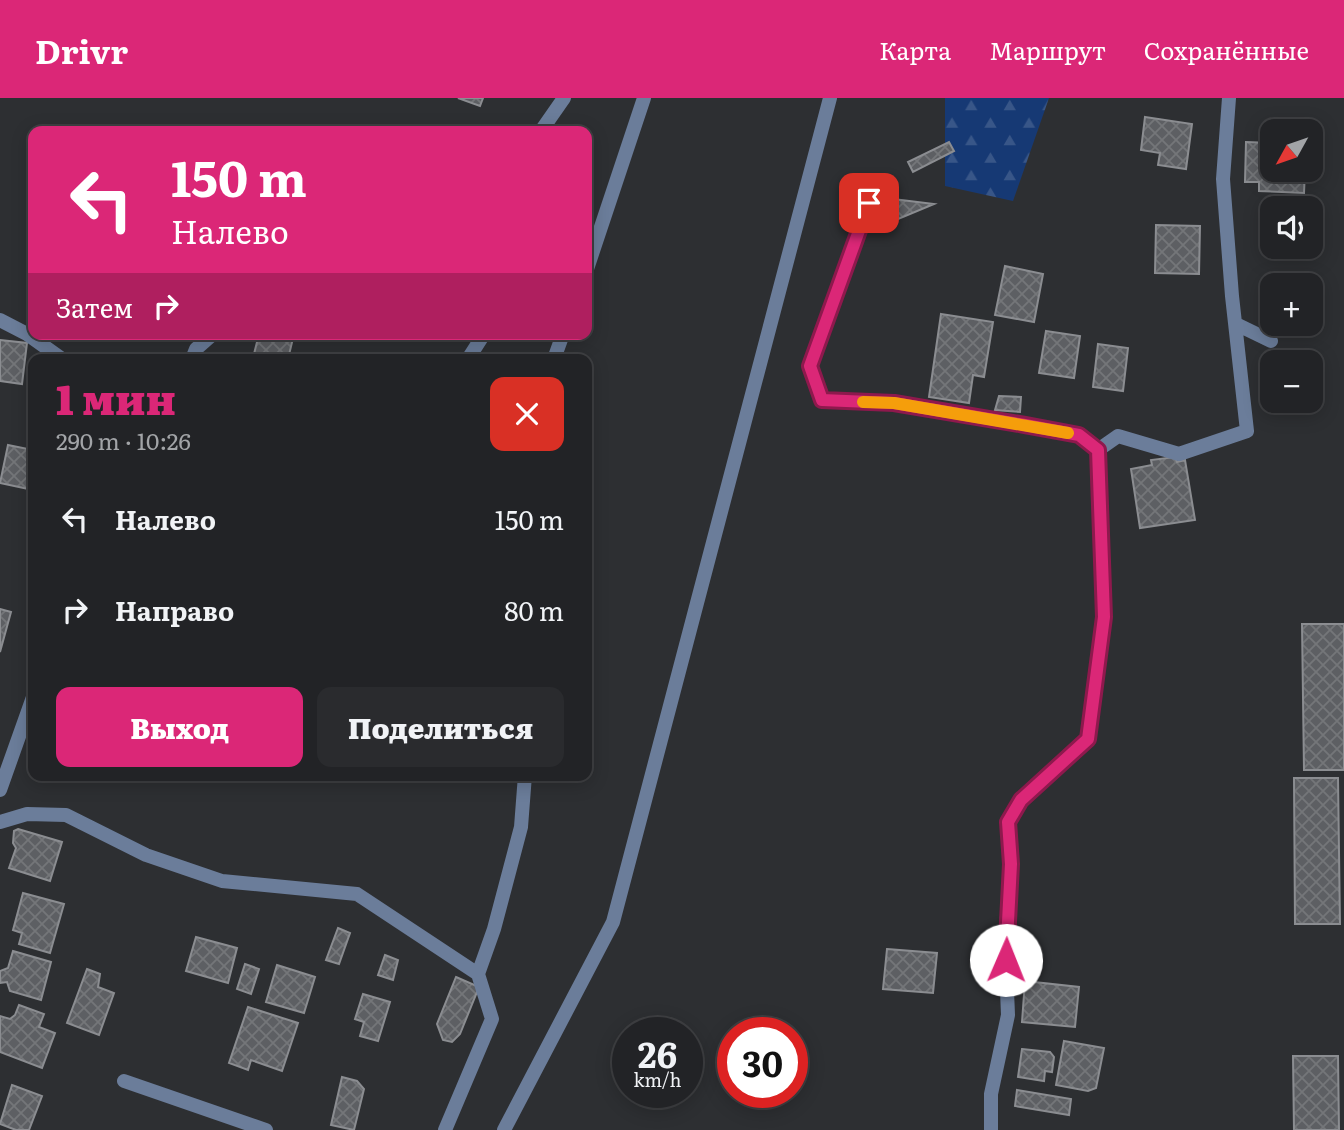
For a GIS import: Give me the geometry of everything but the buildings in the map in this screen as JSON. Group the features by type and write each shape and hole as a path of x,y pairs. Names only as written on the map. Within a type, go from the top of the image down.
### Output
{"street":[{"path":"544,126 564,98"},
{"path":"592,254 644,98"},
{"path":"504,1130 613,922 830,98"},
{"path":"1098,450 1118,436 1179,454 1247,431 1223,179 1229,98"},
{"path":"869,203 810,366 822,400 894,403 1025,425 1079,435 1098,450 1104,617 1088,739 1021,800 1008,822 1011,864 1005,941 1008,1015 991,1094 991,1130"},
{"path":"0,320 28,335"},
{"path":"1236,324 1271,341"},
{"path":"35,340 55,354"},
{"path":"194,354 206,340"},
{"path":"0,790 28,711"},
{"path":"445,1130 492,1019 478,974 494,929 522,827 525,781"},
{"path":"0,822 27,814 66,815 146,855 222,881 357,894 478,974"},
{"path":"124,1081 266,1130"}],"green space":[{"path":"945,98 1049,98 1013,201 945,186"}],"slow traffic":[{"path":"863,402 894,403 1068,433"}],"route":[{"path":"869,203 810,366 822,400 894,403 1025,425 1079,435 1098,450 1104,617 1088,739 1021,800 1008,822 1011,864 1006,960"}]}
